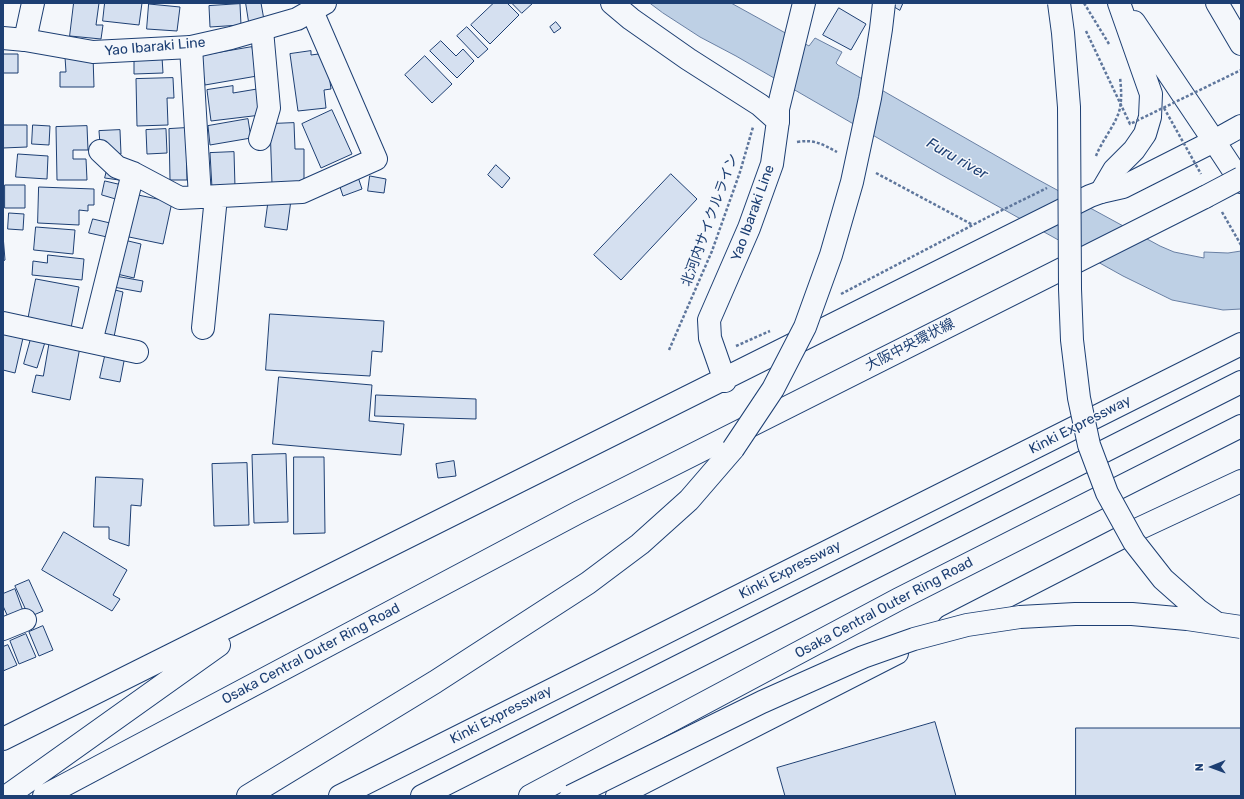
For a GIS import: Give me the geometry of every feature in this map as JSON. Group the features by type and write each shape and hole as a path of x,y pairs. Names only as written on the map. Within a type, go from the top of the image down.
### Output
{"main road":[{"path":"25,40 33,3"},
{"path":"612,3 688,59 772,112"},
{"path":"248,796 436,682 588,583 640,544 689,500 733,449 773,388 805,327 832,255 852,182 870,98 884,3"},
{"path":"1059,3 1069,107 1070,289 1072,340 1078,398 1089,445 1107,493 1134,542 1163,578 1192,605 1241,640"},
{"path":"1120,3 1241,182"},
{"path":"1095,194 1114,170 1138,145 1145,134 1150,117 1151,94 1120,3"},
{"path":"1217,3 1241,44"},
{"path":"100,151 118,167 133,173 180,198 302,192 376,159 319,7"},
{"name":"Yao Ibaraki Line","path":"3,38 25,40 93,52 191,47 262,30 296,19 319,7"},
{"name":"Yao Ibaraki Line","path":"725,381 710,338 709,320 749,228 772,164 772,112 803,7"},
{"path":"260,139 269,108 262,30"},
{"path":"191,47 208,197 203,328"},
{"path":"3,739 725,381 1095,194 1123,187 1241,126"},
{"path":"91,342 133,173"},
{"name":"大阪中央環状線","path":"579,512 1241,178"},
{"path":"3,323 137,352"},
{"name":"Kinki Expressway","path":"340,796 1241,344"},
{"path":"422,796 1241,382"},
{"name":"Osaka Central Outer Ring Road","path":"530,796 899,598 1241,426"},
{"path":"617,796 1136,530 1241,481"},
{"path":"1210,496 1241,492"},
{"name":"Osaka Central Outer Ring Road","path":"44,796 579,512"},
{"path":"6,796 272,606"},
{"path":"571,796 762,702 863,657 914,639 960,627 1020,617 1075,614 1132,614 1187,619 1241,627"},
{"path":"3,629 25,620"}],"path":[{"path":"1084,3 1111,48"},
{"path":"1084,27 1130,124 1241,70"},
{"path":"1095,158 1099,147 1120,110 1122,98 1120,76"},
{"name":"北河内サイクルライン","path":"670,350 712,251 740,172 772,112"},
{"path":"988,217 1051,186"}],"water":[{"name":"Furu river","path":"650,3 731,3 809,46 815,38 842,52 836,63 838,65 1035,178 1160,246 1174,252 1204,258 1204,252 1228,253 1241,251 1241,309 1223,310 1172,300 1123,276 940,174 736,56 700,37"}],"building":[{"path":"74,3 99,3 96,25 103,25 101,39 70,36"},
{"path":"105,3 142,3 139,25 103,21"},
{"path":"246,3 261,3 264,20 249,22"},
{"path":"494,3 507,3 519,15 490,44 471,25"},
{"path":"512,3 533,3 522,13"},
{"path":"888,3 903,3 900,10"},
{"path":"149,4 180,7 177,31 147,29"},
{"path":"240,4 241,25 210,27 209,6"},
{"path":"839,8 866,24 851,50 823,35"},
{"path":"556,22 561,28 554,33 550,27"},
{"path":"467,27 488,49 478,58 457,36"},
{"path":"441,41 456,56 463,49 474,61 457,78 430,51"},
{"path":"252,47 257,76 205,85 200,56"},
{"path":"311,51 311,55 326,53 331,89 324,90 326,108 298,111 290,54"},
{"path":"3,54 18,54 18,73 3,73"},
{"path":"93,56 94,87 60,87 60,72 66,72 65,57"},
{"path":"425,56 452,84 432,103 405,75"},
{"path":"162,57 163,73 134,74 134,58"},
{"path":"173,78 174,98 167,98 168,125 137,126 136,79"},
{"path":"233,86 233,93 257,89 261,115 211,121 207,90"},
{"path":"332,110 352,154 321,168 302,124"},
{"path":"248,119 251,138 210,145 208,126"},
{"path":"294,123 295,149 304,149 304,183 272,184 270,124"},
{"path":"3,125 27,125 27,147 3,148"},
{"path":"33,125 50,126 49,145 32,144"},
{"path":"87,126 88,150 73,150 73,159 86,159 87,180 57,180 56,127"},
{"path":"186,128 187,180 170,180 169,129"},
{"path":"166,129 167,153 147,154 146,130"},
{"path":"120,130 121,154 110,155 100,144 99,131"},
{"path":"234,152 235,187 212,188 210,153"},
{"path":"18,154 48,156 47,179 16,177"},
{"path":"496,165 510,178 502,188 488,175"},
{"path":"107,170 126,181 105,178"},
{"path":"671,174 697,199 621,280 594,255"},
{"path":"370,176 386,179 384,193 368,191"},
{"path":"358,177 362,189 343,196 339,184"},
{"path":"105,181 122,185 119,200 102,195"},
{"path":"5,185 25,185 25,208 5,208"},
{"path":"39,187 94,189 94,205 88,205 88,211 79,210 79,225 38,223"},
{"path":"138,195 172,202 163,244 129,237"},
{"path":"269,197 291,200 287,230 265,227"},
{"path":"9,213 24,214 23,230 8,229"},
{"path":"93,219 110,223 107,237 89,233"},
{"path":"36,227 75,230 73,254 34,250"},
{"path":"3,235 5,260 3,261"},
{"path":"124,240 141,244 134,278 117,274"},
{"path":"48,255 84,259 82,280 32,275 33,261 47,263"},
{"path":"110,275 143,281 141,292 108,286"},
{"path":"36,279 79,287 71,328 28,320"},
{"path":"107,288 123,292 114,337 97,334"},
{"path":"270,314 384,321 382,352 372,351 370,376 266,370"},
{"path":"3,333 23,338 15,373 3,370"},
{"path":"32,335 46,339 37,368 24,364"},
{"path":"50,340 80,347 70,400 32,392 36,375 43,376"},
{"path":"106,352 125,356 120,382 100,378"},
{"path":"279,377 372,385 369,421 404,424 401,455 273,444"},
{"path":"376,395 476,399 476,419 375,416"},
{"path":"286,454 288,522 254,523 252,455"},
{"path":"294,457 324,457 325,533 294,534"},
{"path":"454,461 456,476 438,478 436,464"},
{"path":"247,463 249,525 214,526 212,464"},
{"path":"96,477 143,479 141,506 131,505 129,546 109,539 109,527 94,527"},
{"path":"64,532 127,570 113,595 120,599 112,611 42,570"},
{"path":"29,580 43,611 29,617 15,586"},
{"path":"15,589 23,611 8,617 3,606 3,594"},
{"path":"43,626 53,650 39,656 29,632"},
{"path":"26,634 36,657 19,664 10,641"},
{"path":"8,645 17,665 3,671 3,647"},
{"path":"935,722 956,796 785,796 777,768"},
{"path":"1076,728 1241,728 1241,796 1076,796"}]}
